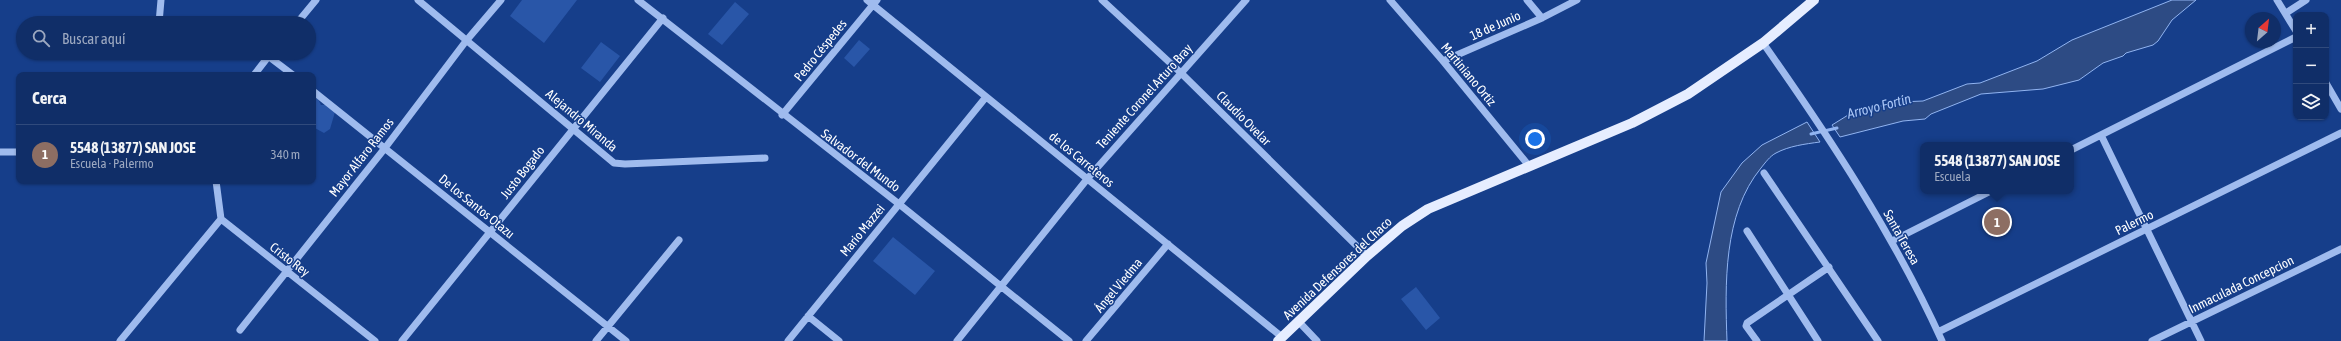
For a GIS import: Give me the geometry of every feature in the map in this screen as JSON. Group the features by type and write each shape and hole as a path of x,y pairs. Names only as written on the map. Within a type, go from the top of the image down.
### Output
{"main road":[{"name":"Avenida Defensores del Chaco","path":"1280,339 1367,256 1402,226 1428,210 1632,123 1688,94 1763,43 1809,1"}],"street":[{"path":"160,16 161,0"},
{"path":"303,16 316,0"},
{"name":"Alejandro Miranda","path":"418,0 573,127 614,163 625,164 765,158"},
{"name":"Mayor Alfaro Ramos","path":"240,330 385,148 466,40 501,0"},
{"name":"Salvador del Mundo","path":"638,0 663,18 782,115 899,204 1069,341"},
{"name":"Claudio Ovelar","path":"1102,0 1181,73 1367,256"},
{"name":"Teniente Coronel Arturo Bray","path":"957,341 1088,178 1246,0"},
{"name":"Martiniano Ortiz","path":"1390,0 1444,61 1529,166"},
{"path":"1527,0 1542,18"},
{"name":"18 de Junio","path":"1444,61 1542,18 1577,0"},
{"path":"2277,0 2293,26"},
{"path":"2286,13 2306,0"},
{"name":"de los Carreteros","path":"872,2 986,97 1168,244 1280,339"},
{"name":"Pedro Céspedes","path":"782,115 872,2"},
{"name":"Justo Bogado","path":"402,341 573,127 663,18"},
{"path":"2074,148 2293,38"},
{"name":"Santa Teresa","path":"1763,43 1835,147 1892,241 1942,341"},
{"path":"256,72 264,60"},
{"path":"275,60 289,72"},
{"path":"2327,84 2341,109"},
{"name":"De los Santos Otazu","path":"316,93 626,341"},
{"name":"Mario Mazzei","path":"788,341 986,97"},
{"name":"Palermo","path":"1938,332 2341,133"},
{"path":"2100,135 2148,229 2201,341"},
{"path":"0,152 16,152"},
{"path":"1764,172 1878,341"},
{"path":"120,341 221,219 216,184"},
{"path":"1892,241 1985,194"},
{"name":"Cristo Rey","path":"221,219 375,341"},
{"path":"1747,231 1818,341"},
{"path":"596,341 680,240"},
{"name":"Ángel Viedma","path":"1086,341 1168,244"},
{"name":"Inmaculada Concepcion","path":"2152,341 2341,249"},
{"path":"1757,341 1746,326 1747,323 1829,267"},
{"path":"808,316 839,341"},
{"path":"1299,322 1317,341"}],"shaded area":[{"path":"522,0 577,0 544,43 510,16"},
{"path":"2172,0 2196,0 2172,20 2158,41 2153,45 2126,53 2123,56 2103,63 2079,80 2043,89 1981,94 1931,114 1925,119 1903,121 1840,137 1832,125 1853,112 1900,102 1923,101 1967,84 1980,83 2037,61 2072,40"},
{"path":"735,2 749,14 722,45 708,34"},
{"path":"859,40 870,49 854,67 844,58"},
{"path":"601,42 620,56 600,82 581,68"},
{"path":"316,97 321,105 331,105 335,112 330,129 324,133 316,129"},
{"path":"1807,122 1820,142 1792,147 1774,154 1761,168 1749,186 1739,207 1729,251 1726,297 1727,341 1704,341 1707,283 1706,263 1721,192 1742,163 1762,145"},
{"path":"893,237 935,271 915,295 873,261"},
{"path":"1416,287 1440,318 1426,330 1401,299"}],"waterway":[{"name":"Arroyo Fortín","path":"1811,134 1837,128"}],"place":[{"name":"5548 (13877) SAN JOSE","path":"1997,222"}]}
